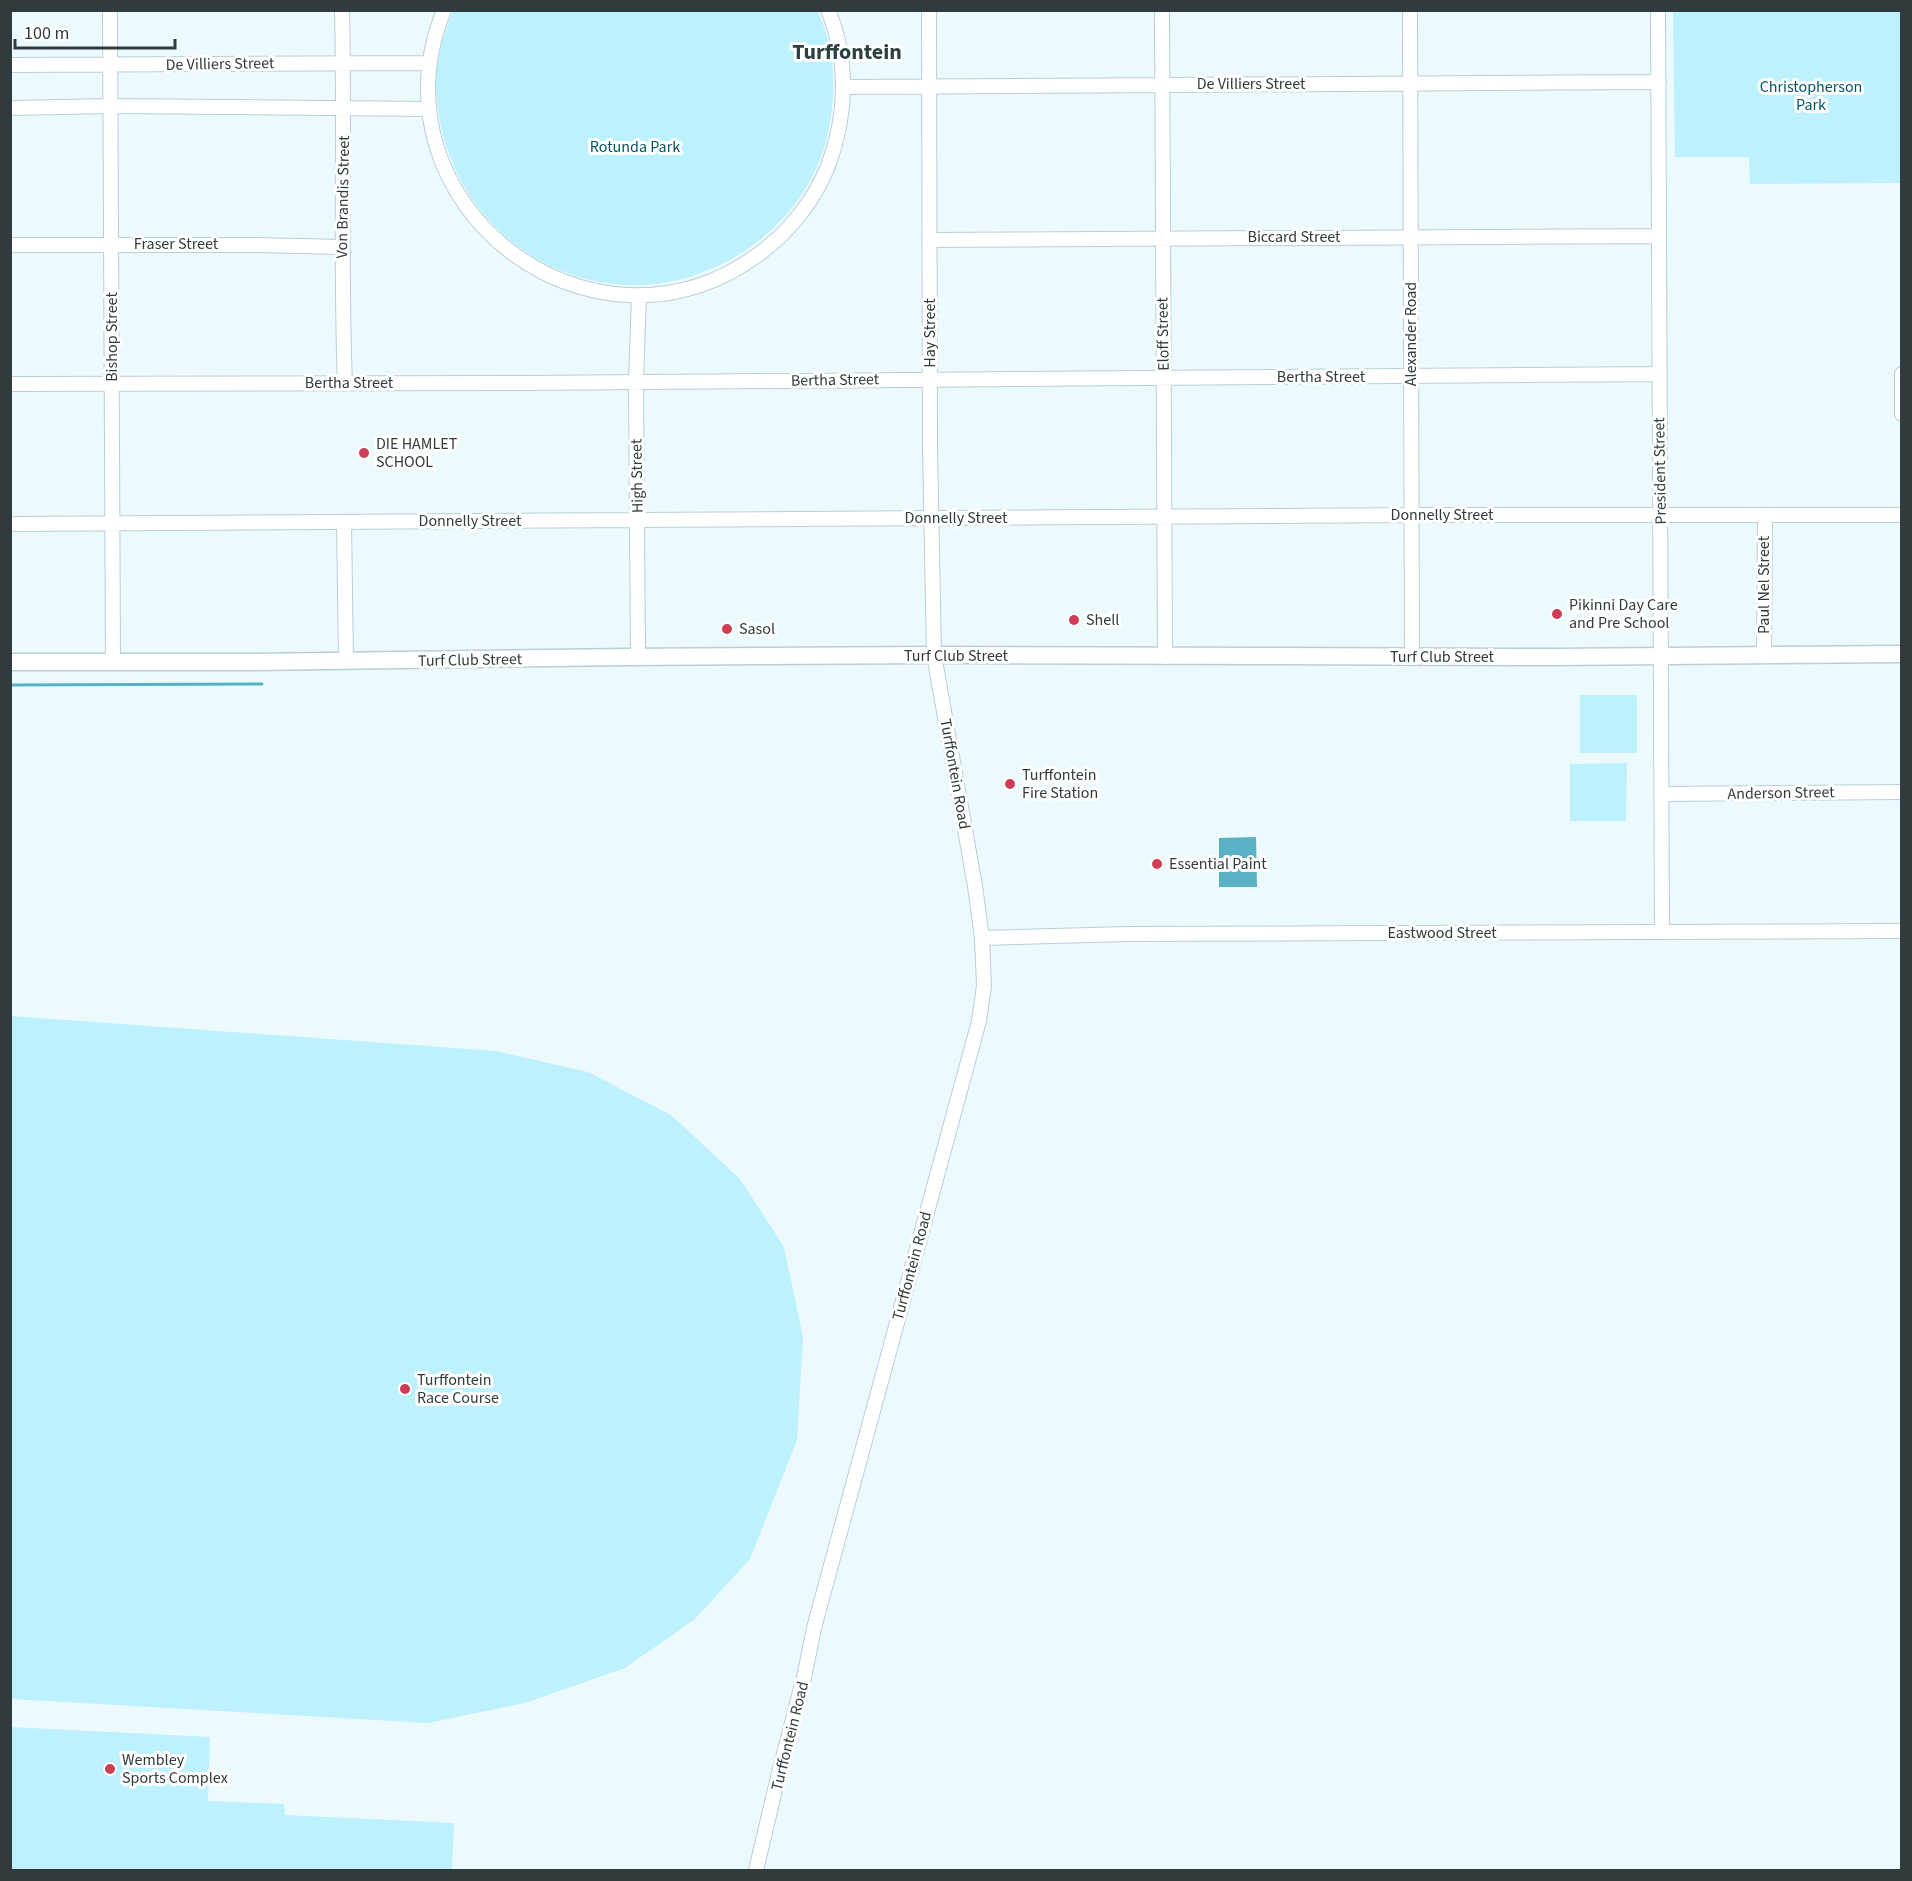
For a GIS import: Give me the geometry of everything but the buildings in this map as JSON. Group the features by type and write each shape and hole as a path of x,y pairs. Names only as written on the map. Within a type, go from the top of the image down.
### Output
{"main road":[{"name":"Turf Club Street","path":"10,662 777,658 934,655 1662,657 1902,654"}],"street":[{"name":"Bishop Street","path":"110,10 113,663"},
{"name":"Von Brandis Street","path":"342,10 344,107 342,313 345,384"},
{"path":"444,10 430,63 429,109 436,142 451,182 464,204 498,243 525,263 564,282 605,292 639,295 673,291 722,276 752,259 784,232 811,199 826,169 837,137 843,87 838,40 828,10"},
{"name":"Hay Street","path":"929,10 931,518 934,655"},
{"name":"Eloff Street","path":"1162,10 1165,657"},
{"name":"Alexander Road","path":"1410,10 1412,657"},
{"name":"President Street","path":"1658,10 1662,932"},
{"name":"De Villiers Street","path":"10,64 430,63"},
{"name":"De Villiers Street","path":"843,87 1659,81"},
{"path":"10,108 111,106 429,109"},
{"name":"Biccard Street","path":"929,240 1659,236"},
{"name":"Fraser Street","path":"10,245 342,247"},
{"name":"High Street","path":"638,657 636,382 639,295"},
{"name":"Bertha Street","path":"10,384 345,384 1660,374"},
{"path":"1901,374 1902,414"},
{"name":"Paul Nel Street","path":"1764,655 1765,514"},
{"name":"Donnelly Street","path":"10,524 1412,515 1902,515"},
{"path":"344,522 346,661"},
{"name":"Turffontein Road","path":"756,1870 814,1628 979,1021 984,986 982,938 934,655"},
{"name":"Anderson Street","path":"1661,794 1902,792"},
{"name":"Eastwood Street","path":"982,938 1127,934 1902,931"}],"green space":[{"name":"Rotunda Park","path":"817,10 829,44 833,79 831,114 819,162 805,190 787,214 765,236 701,273 647,285 595,281 546,264 503,234 469,193 446,143 436,76 441,47 453,11"},
{"name":"Christopherson Park","path":"1673,11 1901,11 1901,183 1750,184 1749,157 1675,157"},
{"path":"1580,695 1637,695 1637,753 1580,753"},
{"path":"1627,763 1626,821 1570,821 1570,764"},
{"name":"Turffontein Race Course","path":"11,1016 496,1051 588,1072 671,1115 740,1179 784,1247 803,1337 797,1440 750,1559 695,1619 625,1668 525,1703 428,1723 11,1699"},
{"name":"Wembley Sports Complex","path":"10,1727 210,1737 208,1801 284,1804 285,1815 454,1823 452,1870 11,1870"}],"shaded area":[{"path":"1256,837 1257,887 1219,887 1219,838"}],"waterway":[{"path":"10,685 262,684"}],"place":[{"name":"DIE HAMLET SCHOOL","path":"364,453"},
{"name":"Pikinni Day Care and Pre School","path":"1557,614"},
{"name":"Shell","path":"1074,620"},
{"name":"Sasol","path":"727,629"},
{"name":"Turffontein Fire Station","path":"1010,784"},
{"name":"Essential Paint","path":"1157,864"},
{"name":"Turffontein Race Course","path":"405,1389"},
{"name":"Wembley Sports Complex","path":"110,1769"}],"district":[{"name":"Turffontein","path":"847,52"}]}
